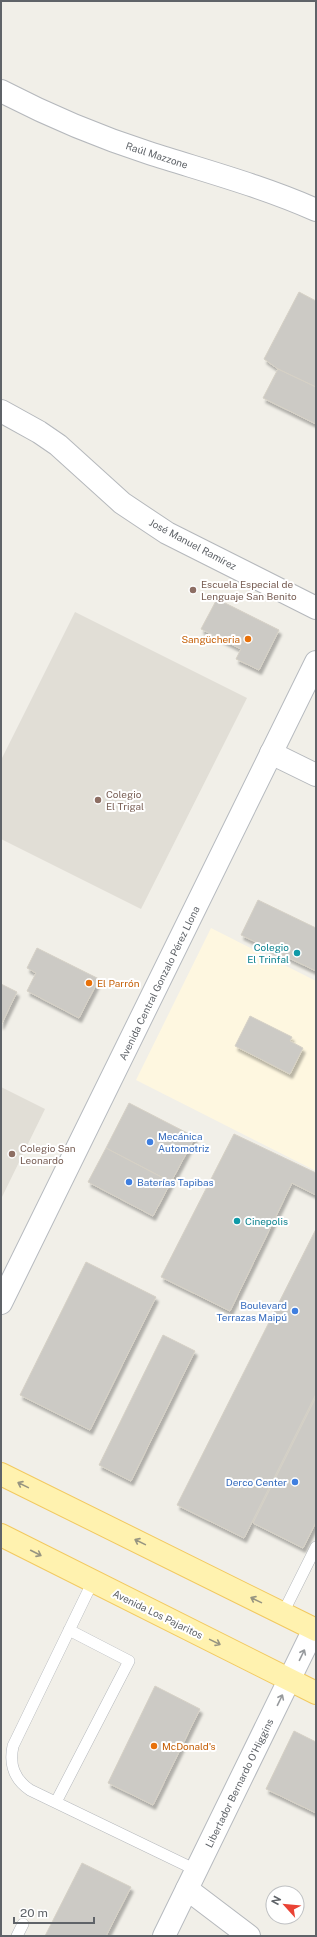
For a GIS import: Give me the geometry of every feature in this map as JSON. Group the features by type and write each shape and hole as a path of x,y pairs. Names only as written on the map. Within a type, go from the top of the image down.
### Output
{"main road":[{"path":"1,1474 315,1630"},
{"name":"Avenida Los Pajaritos","path":"1,1535 316,1692"}],"street":[{"name":"Raúl Mazzone","path":"1,91 50,115 114,140 247,183 316,210"},
{"name":"José Manuel Ramírez","path":"1,411 33,428 58,445 106,489 145,519 168,533 316,608"},
{"name":"Avenida Central Gonzalo Pérez Llona","path":"1,1303 316,662"},
{"path":"271,753 316,775"},
{"name":"Libertador Bernardo O'Higgins","path":"164,1936 315,1630"},
{"path":"192,1880 249,1936"}],"lane":[{"path":"283,1613 316,1548"},
{"path":"93,1582 17,1737 11,1756 15,1776 22,1784 192,1880"},
{"path":"56,1802 129,1661 69,1630"},
{"path":"17,1936 23,1924"}],"shaded area":[{"name":"Colegio El Trigal","path":"75,612 247,698 141,909 1,839 1,760"},
{"path":"211,928 316,981 316,1171 136,1080"},
{"name":"Colegio San Leonardo","path":"1,1087 45,1109 1,1199"}],"building":[{"path":"299,292 316,301 316,387 278,369 264,359"},
{"path":"278,369 316,387 316,424 263,398"},
{"name":"Sangücheria","path":"217,599 279,630 259,670 236,659 241,649 201,629"},
{"name":"Colegio El Trinfal","path":"258,900 316,928 316,971 241,935"},
{"path":"37,948 99,979 79,1018 27,991 36,973 27,968"},
{"path":"1,984 17,992 1,1025"},
{"path":"250,1016 292,1037 290,1041 303,1048 290,1074 235,1046"},
{"name":"Mecánica Automotriz","path":"129,1103 195,1137 171,1182 106,1148"},
{"name":"Boulevard Terrazas Maipú","path":"234,1134 316,1173 316,1195 292,1183 230,1311 161,1277"},
{"name":"Baterías Tapibas","path":"106,1148 171,1182 153,1216 88,1182"},
{"name":"Boulevard Terrazas Maipú","path":"316,1229 316,1394 244,1538 177,1505"},
{"path":"86,1262 156,1297 90,1430 20,1395"},
{"path":"163,1335 195,1351 131,1481 99,1465"},
{"name":"Derco Center","path":"316,1397 316,1522 303,1548 253,1523"},
{"name":"McDonald's","path":"155,1686 200,1709 153,1805 108,1783"},
{"path":"294,1731 316,1742 316,1813 266,1789"},
{"path":"82,1863 131,1887 106,1936 45,1936"}],"place":[{"name":"Escuela Especial de Lenguaje San Benito","path":"193,590"},
{"name":"Sangücheria","path":"248,639"},
{"name":"Colegio El Trigal","path":"98,800"},
{"name":"Colegio El Trinfal","path":"297,953"},
{"name":"El Parrón","path":"89,983"},
{"name":"Mecánica Automotriz","path":"150,1142"},
{"name":"Colegio San Leonardo","path":"12,1154"},
{"name":"Baterías Tapibas","path":"129,1182"},
{"name":"Cinepolis","path":"237,1221"},
{"name":"Boulevard Terrazas Maipú","path":"295,1311"},
{"name":"Derco Center","path":"295,1482"},
{"name":"McDonald's","path":"154,1746"}]}
